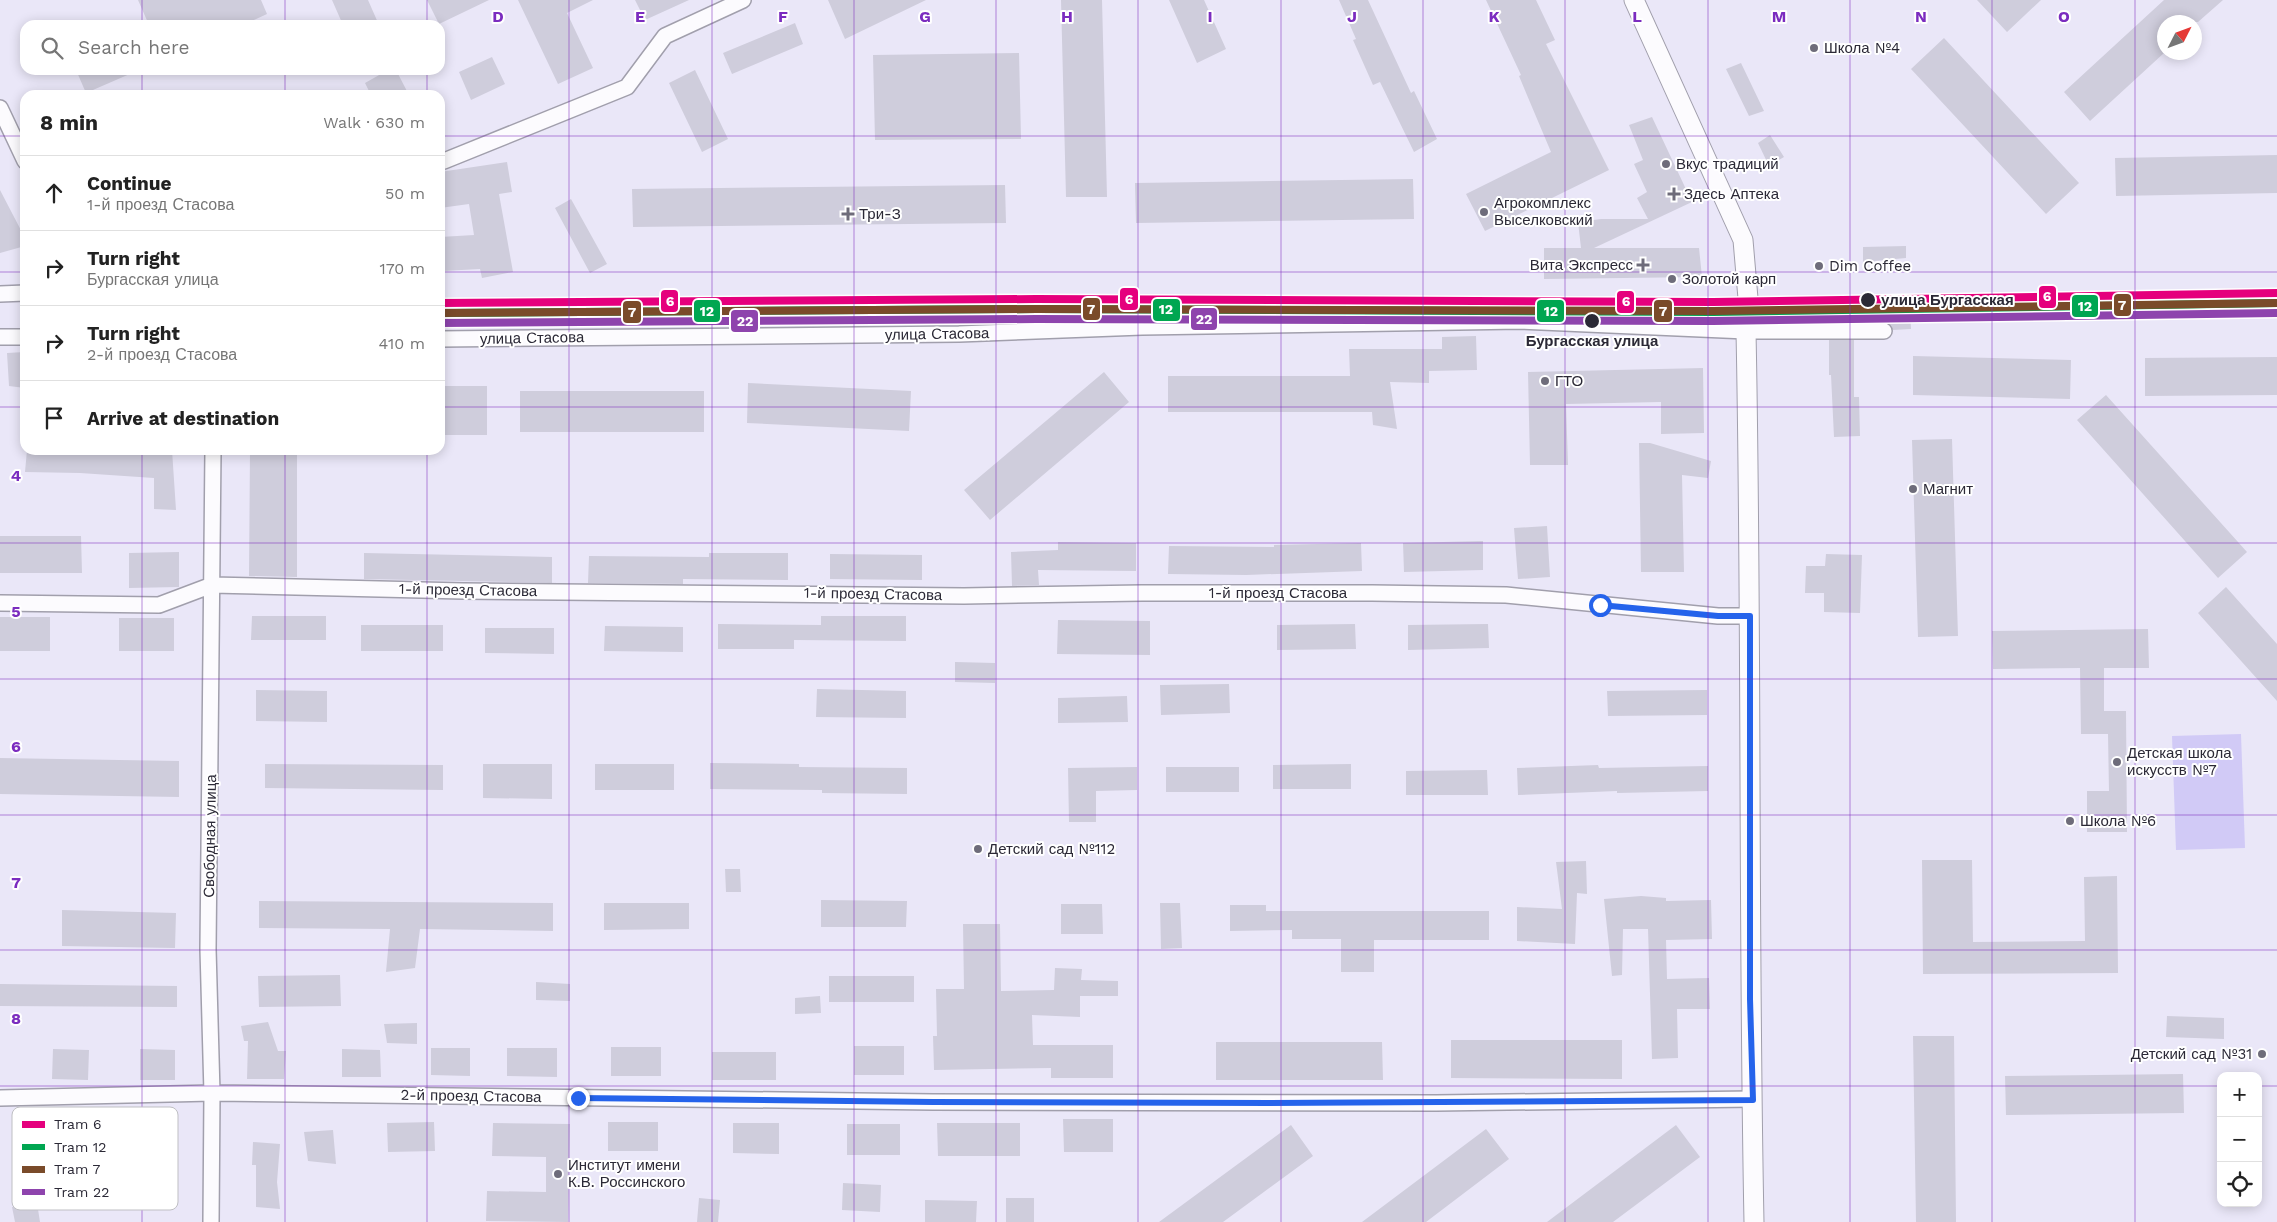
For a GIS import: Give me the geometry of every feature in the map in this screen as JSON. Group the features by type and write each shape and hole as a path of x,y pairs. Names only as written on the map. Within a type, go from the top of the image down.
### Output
{"street":[{"path":"445,161 627,87 665,36 743,0"},
{"path":"1634,0 1743,240 1748,310 1746,331 1750,535 1750,999 1754,1222"},
{"path":"0,108 20,150"},
{"path":"0,294 20,293"},
{"name":"улица Стасова","path":"445,339 959,334 1152,327 1521,321 1746,331 1884,331"},
{"path":"0,337 20,337"},
{"name":"Свободная улица","path":"211,1222 212,1092 208,939 213,455"},
{"name":"1-й проезд Стасова","path":"0,603 159,605 212,585 463,591 964,596 1142,593 1506,595 1718,616 1750,616"},
{"name":"2-й проезд Стасова","path":"0,1098 212,1092 943,1102 1436,1103 1753,1100"}],"shaded area":[{"path":"2241,734 2245,848 2176,850 2172,736"}],"building":[{"path":"138,0 261,0 267,14 254,20 147,20"},
{"path":"332,0 368,0 377,20 341,20"},
{"path":"427,0 489,0 445,21 437,20"},
{"path":"518,0 593,0 567,13 593,68 558,84"},
{"path":"635,0 689,0 645,20"},
{"path":"828,0 926,0 845,39"},
{"path":"1061,0 1102,0 1107,197 1066,197"},
{"path":"1169,0 1204,0 1226,49 1197,63"},
{"path":"1339,0 1368,0 1411,93 1414,91 1437,139 1414,152 1380,82 1373,85 1353,40 1356,39"},
{"path":"1486,0 1536,0 1555,40 1546,44 1609,170 1485,231 1466,194 1551,152 1519,76 1521,75"},
{"path":"1977,0 2041,0 2007,32"},
{"path":"2164,0 2223,0 2202,18 2202,15 2157,15 2157,59 2090,121 2064,92"},
{"path":"795,23 803,44 732,74 723,53"},
{"path":"1944,38 2079,183 2046,214 1911,69"},
{"path":"1019,53 1021,139 875,140 873,55"},
{"path":"492,57 505,84 471,100 459,72"},
{"path":"1741,63 1764,111 1749,116 1726,69"},
{"path":"695,70 728,139 702,152 669,83"},
{"path":"78,75 127,75 93,90 85,90"},
{"path":"379,75 399,75 406,90 368,90 365,83"},
{"path":"1652,117 1692,202 1594,248 1699,248 1702,277 1544,279 1544,248 1581,248 1578,222 1601,219 1648,219 1637,198 1647,192 1634,164 1643,160 1629,125"},
{"path":"1770,135 1784,157 1769,166 1758,143"},
{"path":"2277,155 2277,193 2116,196 2115,158"},
{"path":"507,162 512,192 499,194 513,272 482,278 480,269 445,271 445,237 474,235 469,204 445,207 445,171"},
{"path":"1413,179 1414,219 1136,223 1135,183"},
{"path":"1005,185 1006,223 633,227 632,189"},
{"path":"0,190 20,228 20,247 0,253"},
{"path":"571,199 607,264 590,273 555,208"},
{"path":"1906,246 1906,258 1863,262 1863,247"},
{"path":"1887,313 1910,313 1911,329 1893,330 1887,322"},
{"path":"1476,336 1477,370 1429,371 1429,383 1390,382 1397,429 1373,425 1372,412 1168,412 1168,376 1350,376 1349,349 1442,349 1442,337"},
{"path":"1829,340 1854,340 1854,397 1859,397 1860,436 1834,437 1831,375 1829,375"},
{"path":"20,352 20,387 9,386 7,353"},
{"path":"1913,356 2071,360 2070,399 1913,395"},
{"path":"2277,357 2277,395 2145,396 2145,358"},
{"path":"1703,368 1704,433 1661,434 1661,402 1566,404 1568,465 1530,465 1528,372"},
{"path":"1104,372 1129,402 990,520 964,490"},
{"path":"748,383 911,391 909,431 747,423"},
{"path":"445,386 487,386 487,435 445,435"},
{"path":"520,391 704,391 704,432 520,432"},
{"path":"2106,395 2247,552 2218,578 2077,420"},
{"path":"1952,439 1958,636 1918,637 1912,440"},
{"path":"1639,443 1650,443 1711,461 1708,478 1682,475 1684,572 1641,572"},
{"path":"27,455 172,455 176,510 154,509 154,478 80,473 25,472"},
{"path":"250,455 297,455 297,577 249,576"},
{"path":"1547,526 1550,577 1518,579 1514,528"},
{"path":"0,536 81,536 82,573 0,573"},
{"path":"1483,541 1483,570 1404,572 1403,543"},
{"path":"1058,542 1136,543 1136,571 1038,570 1039,585 1012,586 1011,552 1058,550"},
{"path":"1361,543 1362,571 1246,575 1168,574 1169,546 1274,547 1274,545"},
{"path":"179,552 179,587 129,588 129,553"},
{"path":"364,553 552,557 552,583 364,579"},
{"path":"709,553 788,553 788,580 683,579 683,584 588,583 589,556 709,557"},
{"path":"830,554 922,555 922,580 830,579"},
{"path":"1826,554 1862,555 1860,613 1824,612 1824,593 1805,593 1806,566 1825,566"},
{"path":"2226,587 2277,644 2277,701 2198,613"},
{"path":"252,616 326,616 326,640 251,640"},
{"path":"821,616 906,616 906,641 794,640 794,649 718,649 718,624 821,625"},
{"path":"0,617 50,617 50,651 0,651"},
{"path":"119,618 174,618 174,651 119,651"},
{"path":"1058,620 1150,621 1150,655 1057,654"},
{"path":"1355,624 1356,649 1277,650 1277,625"},
{"path":"1488,624 1489,648 1408,650 1408,625"},
{"path":"361,625 443,625 443,651 361,651"},
{"path":"605,626 683,627 683,652 604,651"},
{"path":"485,628 554,628 554,654 485,653"},
{"path":"2148,629 2149,668 2104,668 2104,711 2126,711 2127,832 2087,832 2087,791 2109,791 2108,734 2081,734 2080,668 1993,669 1992,631"},
{"path":"955,662 995,663 995,683 955,682"},
{"path":"1229,684 1230,713 1161,715 1160,685"},
{"path":"817,689 906,691 906,718 816,717"},
{"path":"256,690 327,691 327,722 256,721"},
{"path":"1707,690 1707,715 1608,716 1607,691"},
{"path":"1127,696 1128,722 1058,723 1058,698"},
{"path":"0,758 179,761 179,797 0,794"},
{"path":"710,763 799,764 799,767 907,768 907,794 822,793 822,790 710,789"},
{"path":"265,764 443,765 443,790 265,788"},
{"path":"483,764 552,764 552,799 483,798"},
{"path":"595,764 674,764 674,790 595,790"},
{"path":"1351,764 1351,789 1273,789 1273,765"},
{"path":"1598,765 1599,768 1708,766 1708,791 1617,793 1617,791 1518,795 1517,768"},
{"path":"1137,767 1137,790 1096,791 1096,822 1069,822 1068,768"},
{"path":"1166,767 1239,767 1239,792 1166,792"},
{"path":"1487,770 1488,795 1406,795 1406,771"},
{"path":"1922,860 1972,860 1973,942 2085,941 2084,877 2117,876 2118,973 1923,974"},
{"path":"1586,861 1587,894 1577,893 1575,944 1517,941 1517,907 1562,909 1556,862"},
{"path":"725,869 740,869 741,892 726,892"},
{"path":"1641,896 1666,898 1666,901 1711,900 1712,939 1666,940 1667,979 1709,978 1710,1009 1677,1009 1678,1058 1652,1059 1648,929 1623,929 1622,975 1612,976 1604,899"},
{"path":"821,900 907,901 906,927 821,927"},
{"path":"259,901 553,903 553,931 420,929 415,968 386,972 390,929 259,928"},
{"path":"604,903 689,903 689,929 604,930"},
{"path":"1160,903 1180,903 1182,948 1161,949"},
{"path":"1061,904 1102,904 1103,934 1061,934"},
{"path":"1230,905 1266,905 1266,911 1489,911 1489,940 1374,940 1374,972 1341,972 1341,939 1292,939 1292,930 1230,931"},
{"path":"62,910 176,913 175,948 62,946"},
{"path":"963,924 1000,924 1001,991 1054,990 1055,968 1082,969 1081,980 1118,981 1118,996 1080,996 1080,1017 1032,1015 1033,1045 1113,1045 1113,1078 1051,1078 1051,1068 934,1070 933,1036 937,1036 936,989 964,989"},
{"path":"340,975 341,1006 259,1007 258,976"},
{"path":"829,976 914,976 914,1002 829,1002"},
{"path":"536,982 570,984 570,1001 536,1000"},
{"path":"0,984 177,986 177,1007 0,1006"},
{"path":"820,996 821,1013 795,1014 795,998"},
{"path":"2167,1016 2224,1018 2224,1039 2166,1037"},
{"path":"268,1022 278,1051 286,1051 284,1079 247,1079 248,1041 244,1041 241,1026"},
{"path":"417,1023 417,1044 387,1043 384,1024"},
{"path":"1913,1036 1954,1036 1956,1222 1916,1222"},
{"path":"1451,1040 1622,1040 1622,1079 1451,1078"},
{"path":"1216,1042 1382,1042 1383,1080 1216,1080"},
{"path":"854,1046 904,1046 904,1075 854,1075"},
{"path":"611,1047 661,1047 661,1076 611,1076"},
{"path":"431,1048 470,1048 470,1076 431,1075"},
{"path":"507,1048 557,1048 557,1077 507,1076"},
{"path":"53,1049 89,1050 88,1080 52,1079"},
{"path":"140,1049 175,1050 175,1080 140,1080"},
{"path":"342,1049 380,1050 381,1077 342,1077"},
{"path":"712,1052 776,1052 776,1080 712,1080"},
{"path":"2183,1074 2184,1113 2006,1115 2005,1076"},
{"path":"1063,1119 1113,1119 1113,1152 1064,1152"},
{"path":"434,1122 435,1151 388,1152 387,1123"},
{"path":"608,1122 658,1122 658,1151 608,1151"},
{"name":"Институт имени К.В. Россинского","path":"493,1123 570,1124 568,1222 486,1221 487,1191 546,1192 546,1157 492,1156"},
{"path":"733,1123 779,1123 779,1154 733,1153"},
{"path":"937,1123 1020,1123 1020,1156 938,1156"},
{"path":"847,1124 900,1124 900,1155 847,1155"},
{"path":"1291,1125 1313,1156 1223,1222 1159,1222"},
{"path":"1676,1125 1700,1157 1613,1222 1547,1222"},
{"path":"1486,1129 1509,1159 1426,1222 1362,1222"},
{"path":"333,1130 336,1164 308,1161 304,1132"},
{"path":"253,1142 280,1144 277,1182 280,1209 256,1207 256,1165 252,1165"},
{"path":"843,1183 881,1185 880,1212 842,1210"},
{"path":"699,1198 720,1200 718,1222 697,1222"},
{"path":"1006,1198 1034,1198 1034,1222 1006,1222"},
{"path":"925,1200 977,1201 976,1222 925,1222"},
{"path":"13,1210 38,1210 40,1222 15,1222"}],"tram line":[{"name":"6","path":"445,303 1036,299 1713,302 2277,293"},
{"name":"12","path":"445,313 1036,309 1713,312 2277,303"},
{"name":"7","path":"445,313 1036,309 1713,311 2277,303"},
{"name":"22","path":"445,323 1036,319 1713,321 2277,313"}],"place":[{"name":"Школа №4","path":"1814,48"},
{"name":"Вкус традиций","path":"1666,164"},
{"name":"Здесь Аптека","path":"1674,194"},
{"name":"Агрокомплекс Выселковский","path":"1484,212"},
{"name":"Три-З","path":"848,214"},
{"name":"Вита Экспресс","path":"1643,265"},
{"name":"Dim Coffee","path":"1819,266"},
{"name":"Золотой карп","path":"1672,279"},
{"name":"улица Бургасская","path":"1868,300"},
{"name":"Бургасская улица","path":"1592,321"},
{"name":"ГТО","path":"1545,381"},
{"name":"Магнит","path":"1913,489"},
{"name":"Детская школа искусств №7","path":"2117,762"},
{"name":"Школа №6","path":"2070,821"},
{"name":"Детский сад №112","path":"978,849"},
{"name":"Детский сад №31","path":"2262,1054"},
{"name":"Институт имени К.В. Россинского","path":"558,1174"}],"route":[{"path":"578,1098 1270,1103 1753,1100 1750,999 1752,964 1750,616 1718,616 1600,605"}]}
